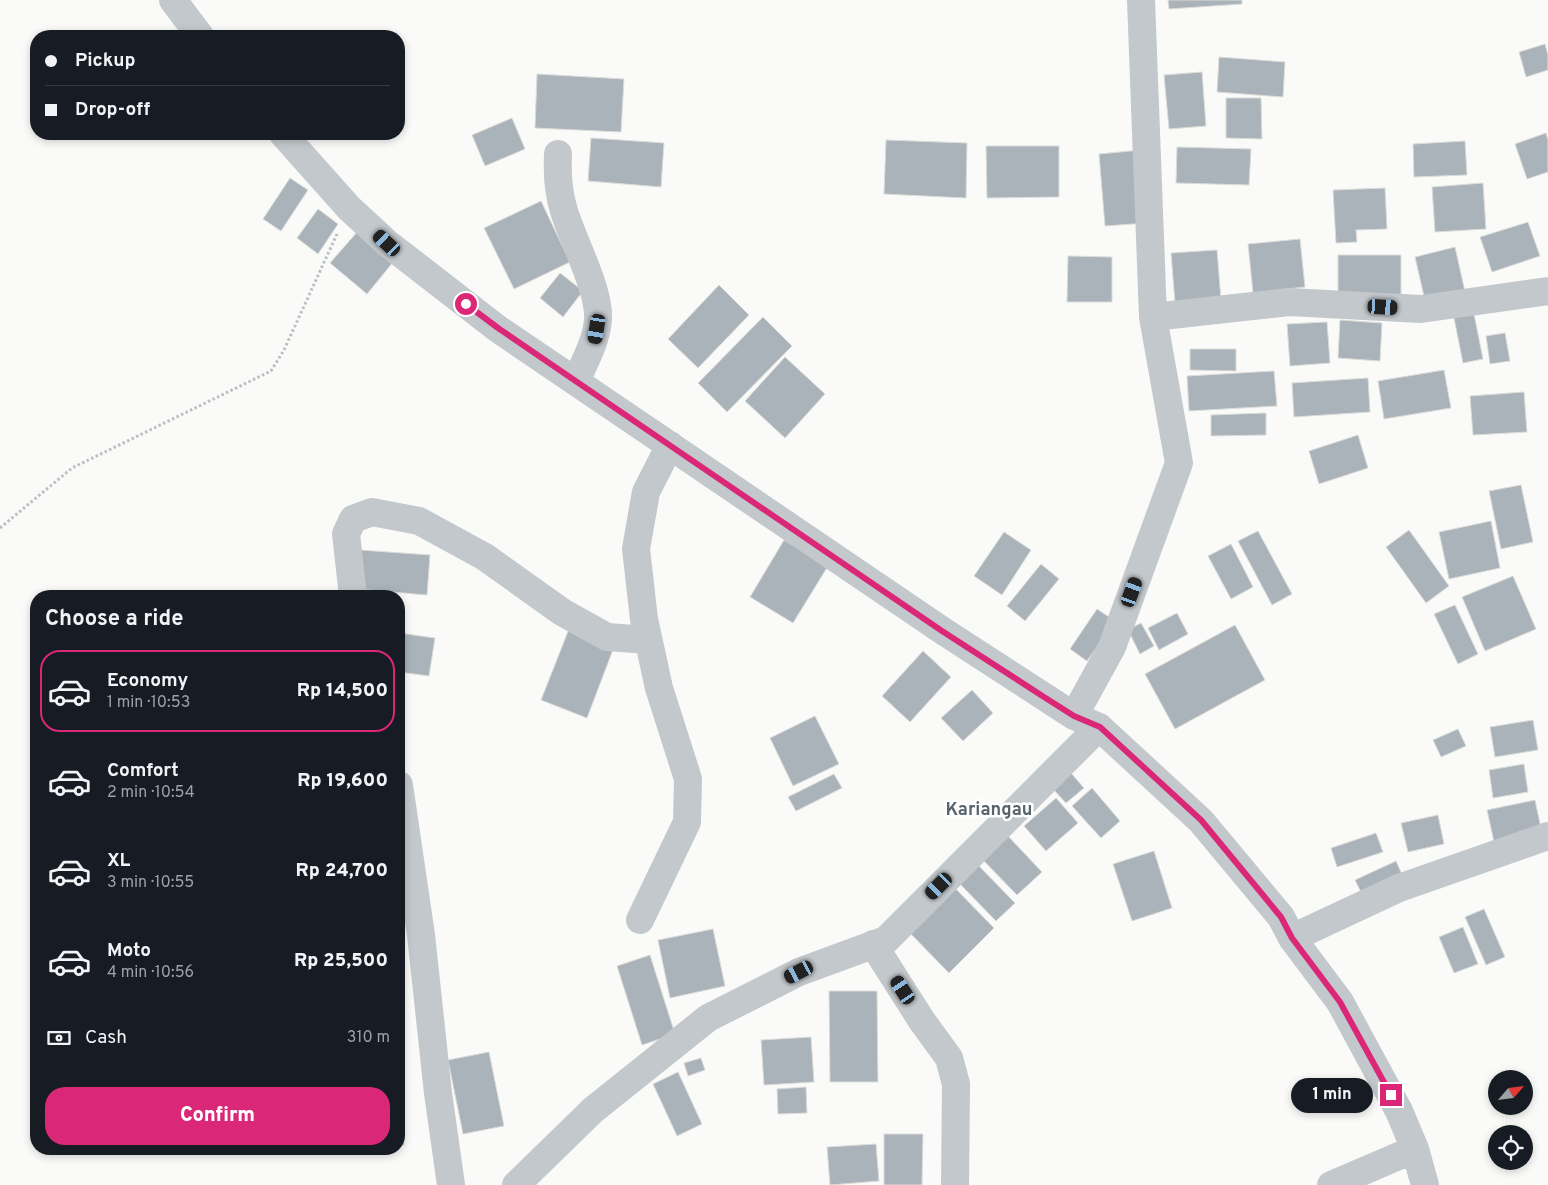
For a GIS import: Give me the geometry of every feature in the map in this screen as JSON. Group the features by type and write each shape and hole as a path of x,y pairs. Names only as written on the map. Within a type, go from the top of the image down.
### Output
{"street":[{"path":"173,0 196,30"},
{"path":"1074,716 1112,647 1179,463 1153,317 1141,0"},
{"path":"288,140 349,208 387,243 498,328 942,631 1074,716 1100,727 1201,820 1281,917 1292,938 1340,1002 1399,1111 1415,1150 1425,1185"},
{"path":"558,154 557,182 564,210 596,297 598,318 595,340 576,381"},
{"path":"1153,317 1289,302 1421,309 1548,291"},
{"path":"640,920 687,822 688,779 659,688 648,640 636,548 646,492 670,445"},
{"path":"353,590 346,534 353,519 372,512 419,521 485,557 562,612 607,637 648,640"},
{"path":"516,1185 593,1110 708,1018 799,972 886,940 1100,727"},
{"path":"405,825 421,935 450,1185"},
{"path":"1292,938 1399,888 1548,836"},
{"path":"873,944 922,1021 949,1058 956,1084 955,1185"},
{"path":"1331,1185 1415,1150"}],"path":[{"path":"0,528 72,468 271,371 284,350 349,208"}],"building":[{"path":"1168,0 1242,0 1242,4 1169,9"},
{"path":"1545,44 1548,55 1548,70 1526,77 1519,52"},
{"path":"1219,57 1285,62 1283,97 1217,92"},
{"path":"1202,72 1206,126 1169,129 1164,75"},
{"path":"537,74 624,79 621,132 535,128"},
{"path":"1226,98 1261,98 1262,139 1226,138"},
{"path":"512,118 525,149 485,166 472,135"},
{"path":"1546,133 1548,140 1548,172 1527,179 1515,144"},
{"path":"591,138 664,143 661,187 588,181"},
{"path":"886,140 967,143 966,198 884,194"},
{"path":"1465,141 1467,175 1414,177 1413,144"},
{"path":"986,146 1059,146 1059,197 987,198"},
{"path":"1177,147 1251,149 1249,185 1176,183"},
{"path":"1141,150 1147,223 1105,226 1099,154"},
{"path":"290,178 308,190 281,231 263,219"},
{"path":"1483,183 1486,229 1435,232 1432,187"},
{"path":"1385,188 1387,229 1356,230 1357,242 1336,243 1333,190"},
{"path":"541,201 570,262 514,289 484,228"},
{"path":"318,209 338,224 318,254 297,238"},
{"path":"1528,222 1540,256 1492,272 1480,237"},
{"path":"358,231 394,261 367,294 330,263"},
{"path":"1300,239 1305,287 1253,293 1248,244"},
{"path":"1455,247 1466,296 1426,305 1415,257"},
{"path":"1217,250 1221,300 1175,303 1171,253"},
{"path":"1338,255 1401,255 1401,295 1338,295"},
{"path":"1068,256 1112,257 1112,302 1067,302"},
{"path":"560,273 583,291 563,317 540,298"},
{"path":"719,285 749,315 698,368 668,339"},
{"path":"1473,309 1483,359 1463,363 1453,313"},
{"path":"763,317 792,346 727,412 698,383"},
{"path":"1340,320 1382,323 1380,361 1338,358"},
{"path":"1327,322 1330,363 1290,366 1287,324"},
{"path":"1505,333 1510,361 1490,364 1486,336"},
{"path":"1190,349 1236,349 1236,371 1190,370"},
{"path":"785,357 825,394 785,438 745,401"},
{"path":"1444,370 1451,408 1384,419 1378,381"},
{"path":"1274,371 1277,406 1189,411 1187,376"},
{"path":"1368,378 1370,412 1294,417 1292,383"},
{"path":"1524,392 1527,432 1473,435 1470,396"},
{"path":"1266,413 1266,435 1211,436 1211,415"},
{"path":"1358,435 1368,468 1319,484 1309,451"},
{"path":"1521,485 1533,542 1501,549 1489,491"},
{"path":"1491,521 1500,568 1449,579 1439,532"},
{"path":"1409,530 1449,586 1426,603 1386,547"},
{"path":"1258,531 1292,594 1272,605 1238,541"},
{"path":"1004,532 1031,550 1002,595 974,576"},
{"path":"784,540 828,566 793,623 750,597"},
{"path":"1231,544 1253,587 1231,599 1208,556"},
{"path":"360,550 430,555 427,595 405,593 405,590 357,589"},
{"path":"1041,564 1059,579 1025,621 1007,606"},
{"path":"1513,576 1536,629 1485,651 1462,597"},
{"path":"1455,605 1478,654 1458,664 1434,614"},
{"path":"1097,609 1115,621 1087,661 1070,649"},
{"path":"1177,613 1188,634 1159,650 1148,628"},
{"path":"1141,623 1154,646 1140,654 1128,630"},
{"path":"1235,625 1265,680 1175,729 1145,674"},
{"path":"569,629 614,647 587,718 541,700"},
{"path":"405,634 435,638 429,676 405,673"},
{"path":"923,651 951,677 910,722 882,696"},
{"path":"972,690 993,713 963,741 941,718"},
{"path":"815,716 839,764 793,786 770,738"},
{"path":"1533,720 1538,750 1495,757 1490,727"},
{"path":"1458,729 1466,746 1441,757 1433,740"},
{"path":"1524,764 1528,792 1493,798 1489,770"},
{"path":"1071,773 1084,788 1066,803 1053,789"},
{"path":"834,774 842,788 796,811 788,797"},
{"path":"1092,788 1120,821 1101,838 1072,806"},
{"path":"1056,798 1078,823 1046,851 1024,826"},
{"path":"1535,800 1542,833 1494,842 1487,810"},
{"path":"1438,815 1444,844 1408,852 1401,823"},
{"path":"1376,833 1383,852 1337,867 1331,848"},
{"path":"1007,835 1042,872 1017,895 982,859"},
{"path":"1154,851 1172,908 1132,921 1113,864"},
{"path":"1396,861 1404,879 1364,898 1355,880"},
{"path":"976,863 1015,903 996,921 958,882"},
{"path":"951,884 994,928 949,973 906,929"},
{"path":"1484,909 1505,957 1486,965 1465,917"},
{"path":"1463,927 1478,964 1454,973 1439,937"},
{"path":"713,929 725,986 670,998 658,940"},
{"path":"650,955 675,1034 642,1045 617,966"},
{"path":"829,991 877,991 878,1082 830,1082"},
{"path":"811,1037 814,1082 764,1085 761,1040"},
{"path":"489,1052 504,1126 463,1134 448,1060"},
{"path":"701,1058 705,1070 688,1076 684,1063"},
{"path":"678,1072 702,1124 677,1136 653,1084"},
{"path":"806,1087 807,1113 778,1114 777,1089"},
{"path":"884,1134 923,1134 922,1185 884,1185"},
{"path":"876,1144 879,1181 830,1185 827,1147"}],"district":[{"name":"Kariangau","path":"989,810"}],"route":[{"path":"466,304 498,328 942,631 1074,716 1100,727 1201,820 1281,917 1292,938 1340,1002 1391,1095"}]}
